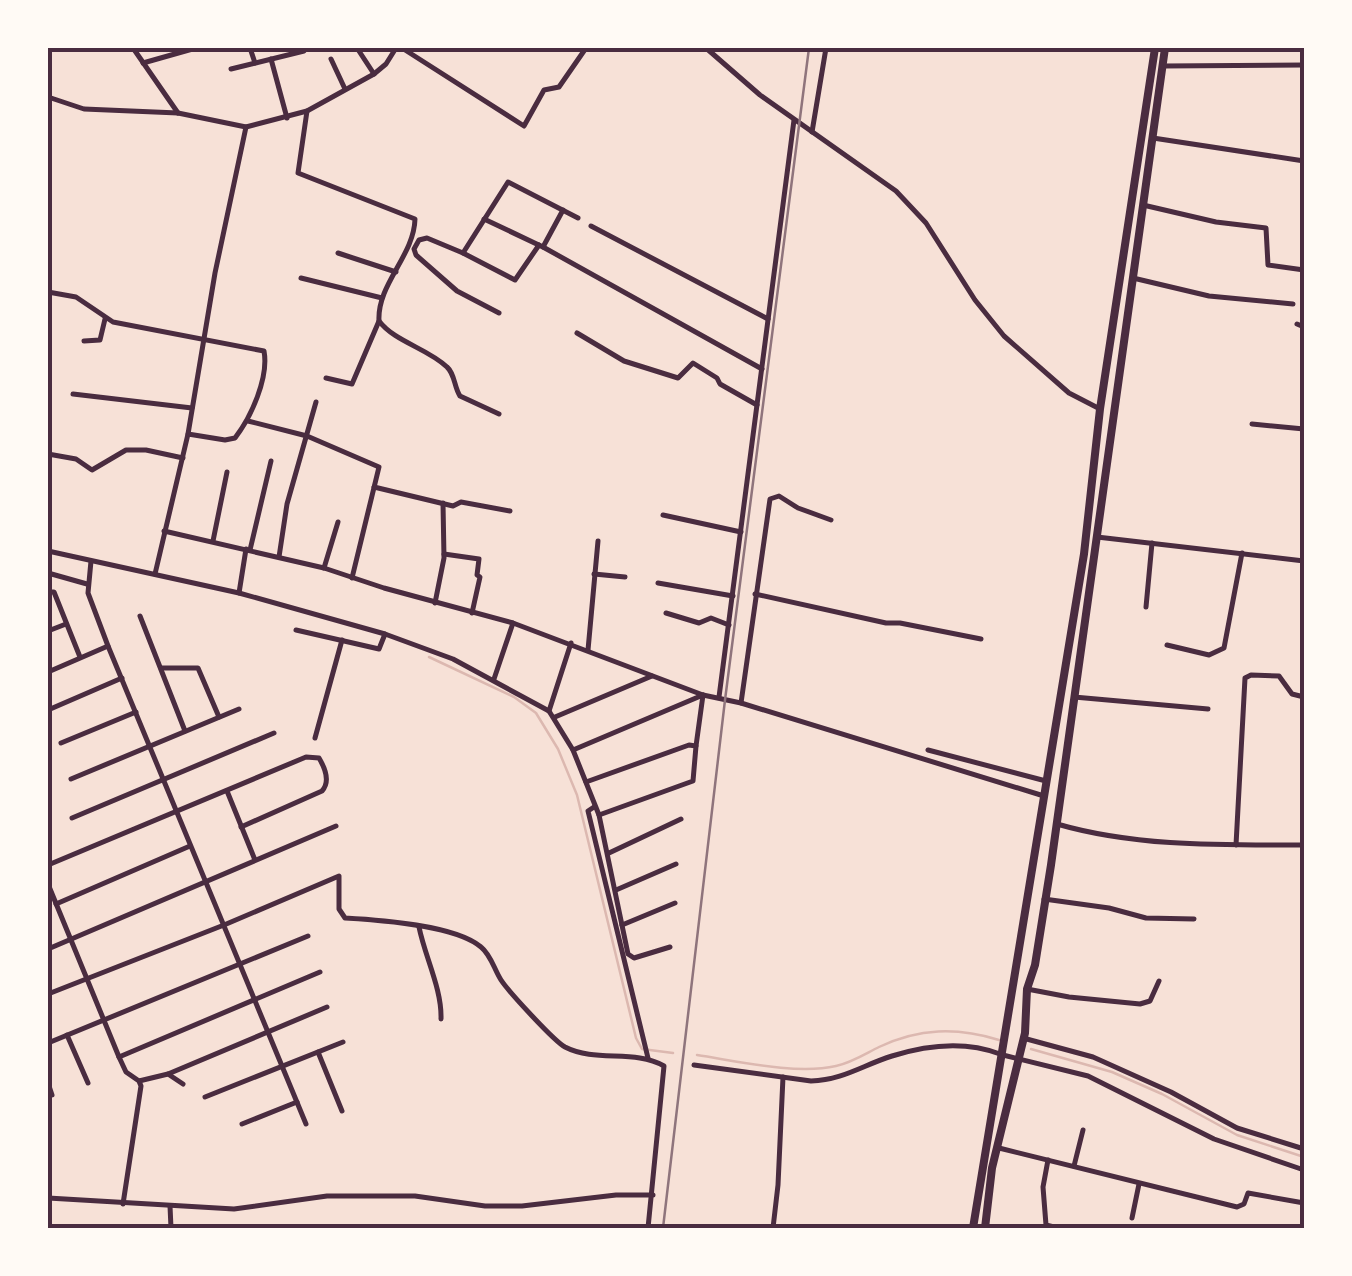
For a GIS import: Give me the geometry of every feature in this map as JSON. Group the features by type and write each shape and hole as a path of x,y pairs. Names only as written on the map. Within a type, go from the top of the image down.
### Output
{"highway":[{"path":"985,1228 980,1216 1003,1055 1084,554 1100,409 1155,48"},
{"path":"973,1228 980,1216 1023,1038 1026,988 1035,965 1165,48"}],"street":[{"path":"133,48 178,113"},
{"path":"143,63 196,48"},
{"path":"250,48 255,63"},
{"path":"357,48 374,74"},
{"path":"48,97 84,109 178,113 246,127 307,111 374,74 400,48 524,126 544,90 559,86 586,48"},
{"path":"706,48 794,120 862,165 914,209 974,300 1004,336 1069,393 1100,409"},
{"path":"812,132 826,48"},
{"path":"231,70 304,50"},
{"path":"271,59 287,118"},
{"path":"331,60 345,90"},
{"path":"1163,66 1304,65"},
{"path":"307,111 298,173 415,219 405,256 382,298 379,321 352,384 326,378"},
{"path":"719,698 794,120"},
{"path":"154,574 188,434 246,127"},
{"path":"1153,138 1304,160"},
{"path":"463,253 510,182 578,218"},
{"path":"1143,205 1216,222 1266,228 1268,265 1304,270"},
{"path":"499,313 457,290 414,252 418,240 427,238 515,280 563,210"},
{"path":"484,218 762,369"},
{"path":"591,226 768,318"},
{"path":"338,254 396,272"},
{"path":"301,278 382,298"},
{"path":"1133,278 1209,296 1292,304"},
{"path":"48,292 76,297 106,319 264,351 266,364 248,421 231,440 188,434"},
{"path":"84,341 100,340 106,319"},
{"path":"379,321 388,332 427,351 449,368 460,396 500,414"},
{"path":"1296,324 1304,327"},
{"path":"577,333 624,361 678,378 694,362 720,384 758,405"},
{"path":"73,394 192,408"},
{"path":"279,557 287,504 316,402"},
{"path":"248,421 307,436 378,466 352,578"},
{"path":"1252,424 1304,429"},
{"path":"48,454 76,460 92,470 126,450 182,458"},
{"path":"239,593 272,461"},
{"path":"213,541 226,472"},
{"path":"374,486 453,506 461,502 510,511"},
{"path":"741,703 770,499 779,496 830,520"},
{"path":"435,603 444,554 442,503"},
{"path":"662,514 741,532"},
{"path":"324,568 338,522"},
{"path":"164,531 324,568 435,603 513,622 703,695 741,703 1044,796"},
{"path":"1097,537 1304,560"},
{"path":"588,650 598,541"},
{"path":"1146,607 1152,543"},
{"path":"48,551 239,593 385,634 452,659 548,711 573,750 599,815 629,957 670,947"},
{"path":"1167,645 1209,655 1224,648 1242,553"},
{"path":"444,554 479,559 480,577 472,612"},
{"path":"91,561 87,584 108,646 306,1124"},
{"path":"48,574 87,584"},
{"path":"594,574 625,577"},
{"path":"658,583 733,596"},
{"path":"48,592 54,592 80,657"},
{"path":"754,594 981,640"},
{"path":"666,613 699,623 710,618 729,625"},
{"path":"140,616 186,731"},
{"path":"494,679 513,622"},
{"path":"48,631 66,624"},
{"path":"296,630 379,649 385,634"},
{"path":"316,738 342,640"},
{"path":"548,711 571,643"},
{"path":"48,672 108,646"},
{"path":"161,668 198,668 219,717"},
{"path":"1236,845 1245,678 1276,675 1292,694 1304,697"},
{"path":"555,717 652,676"},
{"path":"48,710 122,678"},
{"path":"599,815 692,781 703,695"},
{"path":"573,750 703,695"},
{"path":"1074,697 1208,709"},
{"path":"70,779 239,708"},
{"path":"61,744 136,712"},
{"path":"72,818 274,733"},
{"path":"585,782 689,745 696,746"},
{"path":"928,750 1046,782"},
{"path":"48,865 306,758 318,758 323,764 327,782 322,791 241,827"},
{"path":"227,791 255,860"},
{"path":"594,807 588,811 647,1056"},
{"path":"609,852 680,820"},
{"path":"1057,824 1114,837 1304,845"},
{"path":"48,949 336,826"},
{"path":"56,904 190,846"},
{"path":"616,890 676,864"},
{"path":"48,994 224,926 335,875 340,878 340,909 346,918 450,931 482,947 513,996 560,1044 586,1054 647,1056 662,1064 648,1228"},
{"path":"48,884 126,1072 140,1081 168,1074 328,1006"},
{"path":"1044,899 1146,918 1194,920"},
{"path":"622,925 676,904"},
{"path":"419,927 440,1001 441,1019"},
{"path":"48,1043 308,936"},
{"path":"119,1057 320,972"},
{"path":"1026,988 1069,998 1140,1004 1150,1000 1160,981"},
{"path":"67,1034 88,1083"},
{"path":"1023,1038 1093,1056 1237,1128 1304,1149"},
{"path":"205,1097 343,1042"},
{"path":"694,1065 830,1080 894,1055 950,1046 976,1047 1088,1076 1214,1138 1304,1170"},
{"path":"318,1052 342,1111"},
{"path":"168,1074 182,1084"},
{"path":"773,1228 784,1076"},
{"path":"123,1204 140,1081"},
{"path":"48,1083 52,1095"},
{"path":"242,1124 297,1102"},
{"path":"1074,1166 1082,1130"},
{"path":"996,1148 1237,1207 1244,1204 1248,1194 1304,1203"},
{"path":"1048,1160 1043,1188 1046,1224 1058,1228"},
{"path":"1132,1218 1139,1184"},
{"path":"48,1198 234,1209 327,1196 415,1196 485,1206 522,1206 616,1195 653,1195"},
{"path":"170,1206 170,1228"}],"waterway":[{"path":"429,657 514,697 536,713 558,749 577,795 636,1038 642,1049 673,1053"},
{"path":"697,1055 803,1069 847,1063 894,1041 923,1033 953,1031 999,1040"},
{"path":"1031,1049 1112,1072 1237,1135 1304,1157"}],"railway":[{"path":"663,1228 725,700 809,48"}]}
